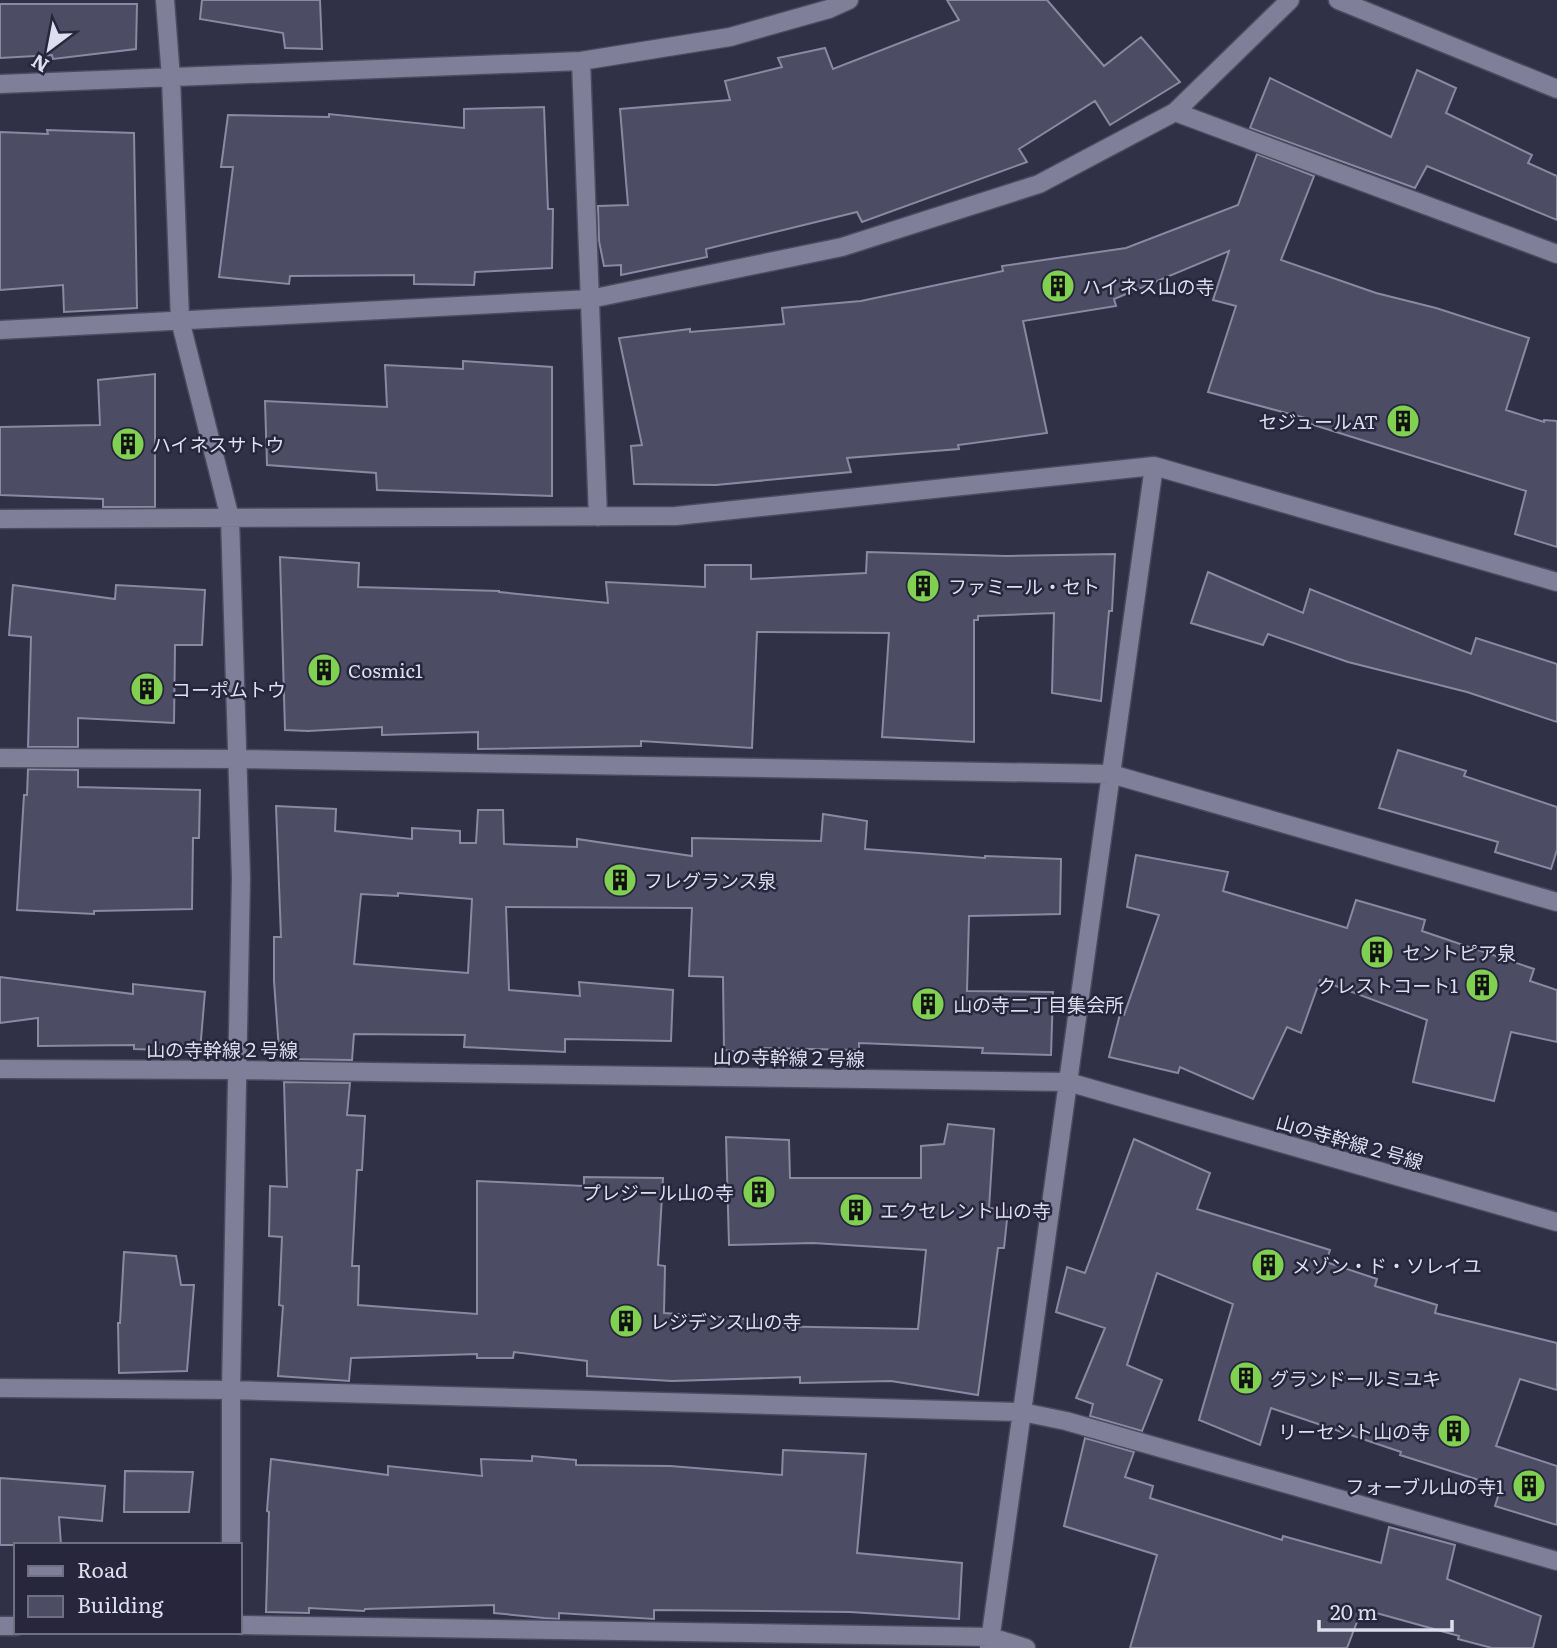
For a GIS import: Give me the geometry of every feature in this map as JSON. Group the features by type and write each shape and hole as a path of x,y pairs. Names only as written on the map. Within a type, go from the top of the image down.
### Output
{"street":[{"path":"165,0 171,78 180,320 230,518 241,878 231,1390 231,1543"},
{"path":"0,84 581,61 730,37 829,9 849,0"},
{"path":"0,330 590,299 842,247 1039,184 1175,112 1290,0"},
{"path":"1338,0 1557,89"},
{"path":"581,61 598,517"},
{"path":"1175,112 1557,254"},
{"path":"990,1643 1154,466"},
{"path":"0,519 676,516 1154,466 1557,582"},
{"path":"0,758 239,759 1111,774 1557,902"},
{"name":"山の寺幹線２号線","path":"0,1069 1068,1082 1557,1222"},
{"path":"0,1388 231,1390 1022,1412 1079,1425 1557,1562"},
{"path":"242,1625 990,1643 1026,1648"}],"building":[{"path":"202,0 320,0 322,49 285,48 283,33 200,19"},
{"path":"947,0 1047,0 1104,66 1141,37 1180,82 1110,125 1095,101 1019,149 1027,162 862,222 857,212 706,249 707,257 621,275 621,265 604,266 599,241 598,206 628,205 620,109 730,100 725,81 782,67 778,58 825,48 833,69 959,20"},
{"path":"0,4 137,4 136,49 53,59 52,55 0,58"},
{"path":"1417,70 1456,88 1446,113 1532,155 1528,163 1557,176 1557,220 1427,166 1415,188 1250,128 1270,78 1391,137"},
{"path":"544,107 548,209 553,209 552,268 475,272 474,285 414,284 414,275 290,276 289,284 219,277 233,167 221,167 228,115 329,117 329,114 464,128 464,109"},
{"path":"47,130 134,133 137,308 64,312 63,285 0,290 0,132 48,134"},
{"path":"1257,154 1314,176 1281,260 1376,293 1436,308 1529,338 1506,410 1544,422 1557,421 1557,547 1515,534 1526,491 1304,422 1305,418 1208,392 1236,306 1213,300 1229,251 1114,299 1116,306 1023,321 1047,433 958,445 959,449 847,458 851,472 716,485 634,484 631,446 642,445 619,338 690,329 690,332 784,324 782,308 861,301 1003,271 1002,266 1126,248 1238,205"},
{"path":"463,361 552,367 552,496 377,490 376,473 267,465 265,401 387,407 385,365 463,369"},
{"path":"155,374 155,507 103,507 103,499 0,495 0,427 100,425 98,380"},
{"path":"867,552 1006,556 1115,554 1112,611 1109,611 1101,701 1052,693 1054,613 978,616 978,620 974,620 974,742 882,737 889,633 757,632 752,748 641,741 641,746 478,749 478,732 382,735 382,727 285,730 280,557 359,563 358,587 499,591 608,603 606,582 705,587 705,565 751,565 751,579 866,573"},
{"path":"1208,572 1303,613 1310,589 1471,654 1476,638 1557,664 1557,722 1467,692 1348,662 1268,634 1263,645 1191,623"},
{"path":"13,585 115,599 116,585 205,590 202,645 175,645 174,723 78,718 78,747 28,747 31,637 9,635"},
{"path":"1398,750 1466,771 1464,776 1557,807 1557,850 1551,869 1495,852 1498,842 1379,808"},
{"path":"28,769 78,770 78,787 200,790 199,838 193,838 192,909 94,911 94,914 17,910"},
{"path":"276,806 336,809 335,831 412,839 412,828 460,831 460,843 476,843 478,810 503,810 504,844 577,847 577,839 692,856 692,838 821,841 823,814 867,821 865,849 985,858 1061,859 1060,914 969,916 967,991 1053,992 1051,1055 982,1053 983,1048 859,1043 859,1050 761,1048 761,1055 724,1050 723,977 689,976 692,908 506,907 509,990 580,996 579,982 673,990 671,1041 565,1039 565,1052 464,1047 465,1035 354,1034 352,1060 284,1059 284,1050 279,1050 274,981 274,937 281,937","holes":["398,893 472,899 468,973 354,964 361,894 398,896"]},
{"path":"1136,855 1228,872 1223,891 1347,928 1356,900 1425,920 1422,931 1534,969 1530,981 1557,990 1557,1042 1511,1032 1494,1101 1413,1082 1427,1020 1320,980 1301,1033 1287,1027 1253,1099 1180,1067 1178,1073 1109,1057 1120,1014 1124,1015 1159,915 1127,907"},
{"path":"0,977 133,994 133,984 205,992 200,1051 134,1049 134,1045 38,1046 38,1018 0,1023"},
{"path":"284,1082 350,1083 347,1115 365,1116 362,1170 357,1170 352,1266 359,1266 358,1305 477,1314 477,1181 584,1186 584,1177 663,1178 658,1265 665,1266 664,1313 761,1320 761,1326 918,1329 926,1250 813,1243 729,1245 726,1137 789,1140 790,1178 921,1178 921,1146 944,1144 948,1124 994,1129 989,1208 1008,1210 1004,1248 998,1248 978,1395 891,1381 800,1383 800,1377 672,1381 587,1376 587,1361 514,1352 513,1358 477,1358 477,1354 351,1358 349,1381 278,1376 283,1306 279,1305 282,1237 269,1236 270,1186 287,1187"},
{"path":"1134,1139 1210,1173 1197,1209 1330,1250 1326,1262 1377,1279 1375,1286 1437,1305 1435,1313 1557,1343 1557,1390 1520,1379 1496,1446 1557,1466 1557,1525 1495,1506 1501,1487 1400,1455 1401,1452 1271,1408 1260,1445 1199,1420 1233,1304 1157,1273 1127,1365 1162,1380 1142,1431 1090,1416 1093,1404 1076,1398 1105,1328 1056,1312 1067,1267 1085,1273"},
{"path":"124,1252 176,1256 181,1285 194,1285 187,1371 119,1373 118,1323"},
{"path":"1085,1438 1134,1452 1125,1477 1153,1486 1150,1498 1282,1540 1283,1536 1381,1563 1389,1527 1455,1545 1447,1579 1541,1616 1533,1648 1492,1648 1362,1609 1347,1648 1130,1648 1157,1555 1064,1526"},
{"path":"783,1450 866,1454 857,1553 962,1563 959,1619 850,1612 654,1610 654,1619 559,1613 559,1619 494,1613 494,1605 364,1611 309,1608 309,1613 266,1612 267,1511 271,1459 388,1475 388,1466 482,1476 481,1459 532,1461 532,1456 576,1460 576,1465 670,1466 782,1475"},
{"path":"125,1471 193,1472 189,1512 124,1512"},
{"path":"0,1478 105,1486 102,1521 59,1517 61,1543 0,1545"}],"place":[{"name":"ハイネス山の寺","path":"1058,286"},
{"name":"セジュールAT","path":"1403,421"},
{"name":"ハイネスサトウ","path":"128,444"},
{"name":"ファミール・セト","path":"923,586"},
{"name":"Cosmic1","path":"324,670"},
{"name":"コーポムトウ","path":"147,689"},
{"name":"フレグランス泉","path":"620,880"},
{"name":"セントピア泉","path":"1377,952"},
{"name":"クレストコート1","path":"1482,985"},
{"name":"山の寺二丁目集会所","path":"928,1004"},
{"name":"プレジール山の寺","path":"759,1192"},
{"name":"エクセレント山の寺","path":"856,1210"},
{"name":"メゾン・ド・ソレイユ","path":"1268,1265"},
{"name":"レジデンス山の寺","path":"626,1321"},
{"name":"グランドールミユキ","path":"1246,1378"},
{"name":"リーセント山の寺","path":"1454,1431"},
{"name":"フォーブル山の寺1","path":"1529,1486"}]}
